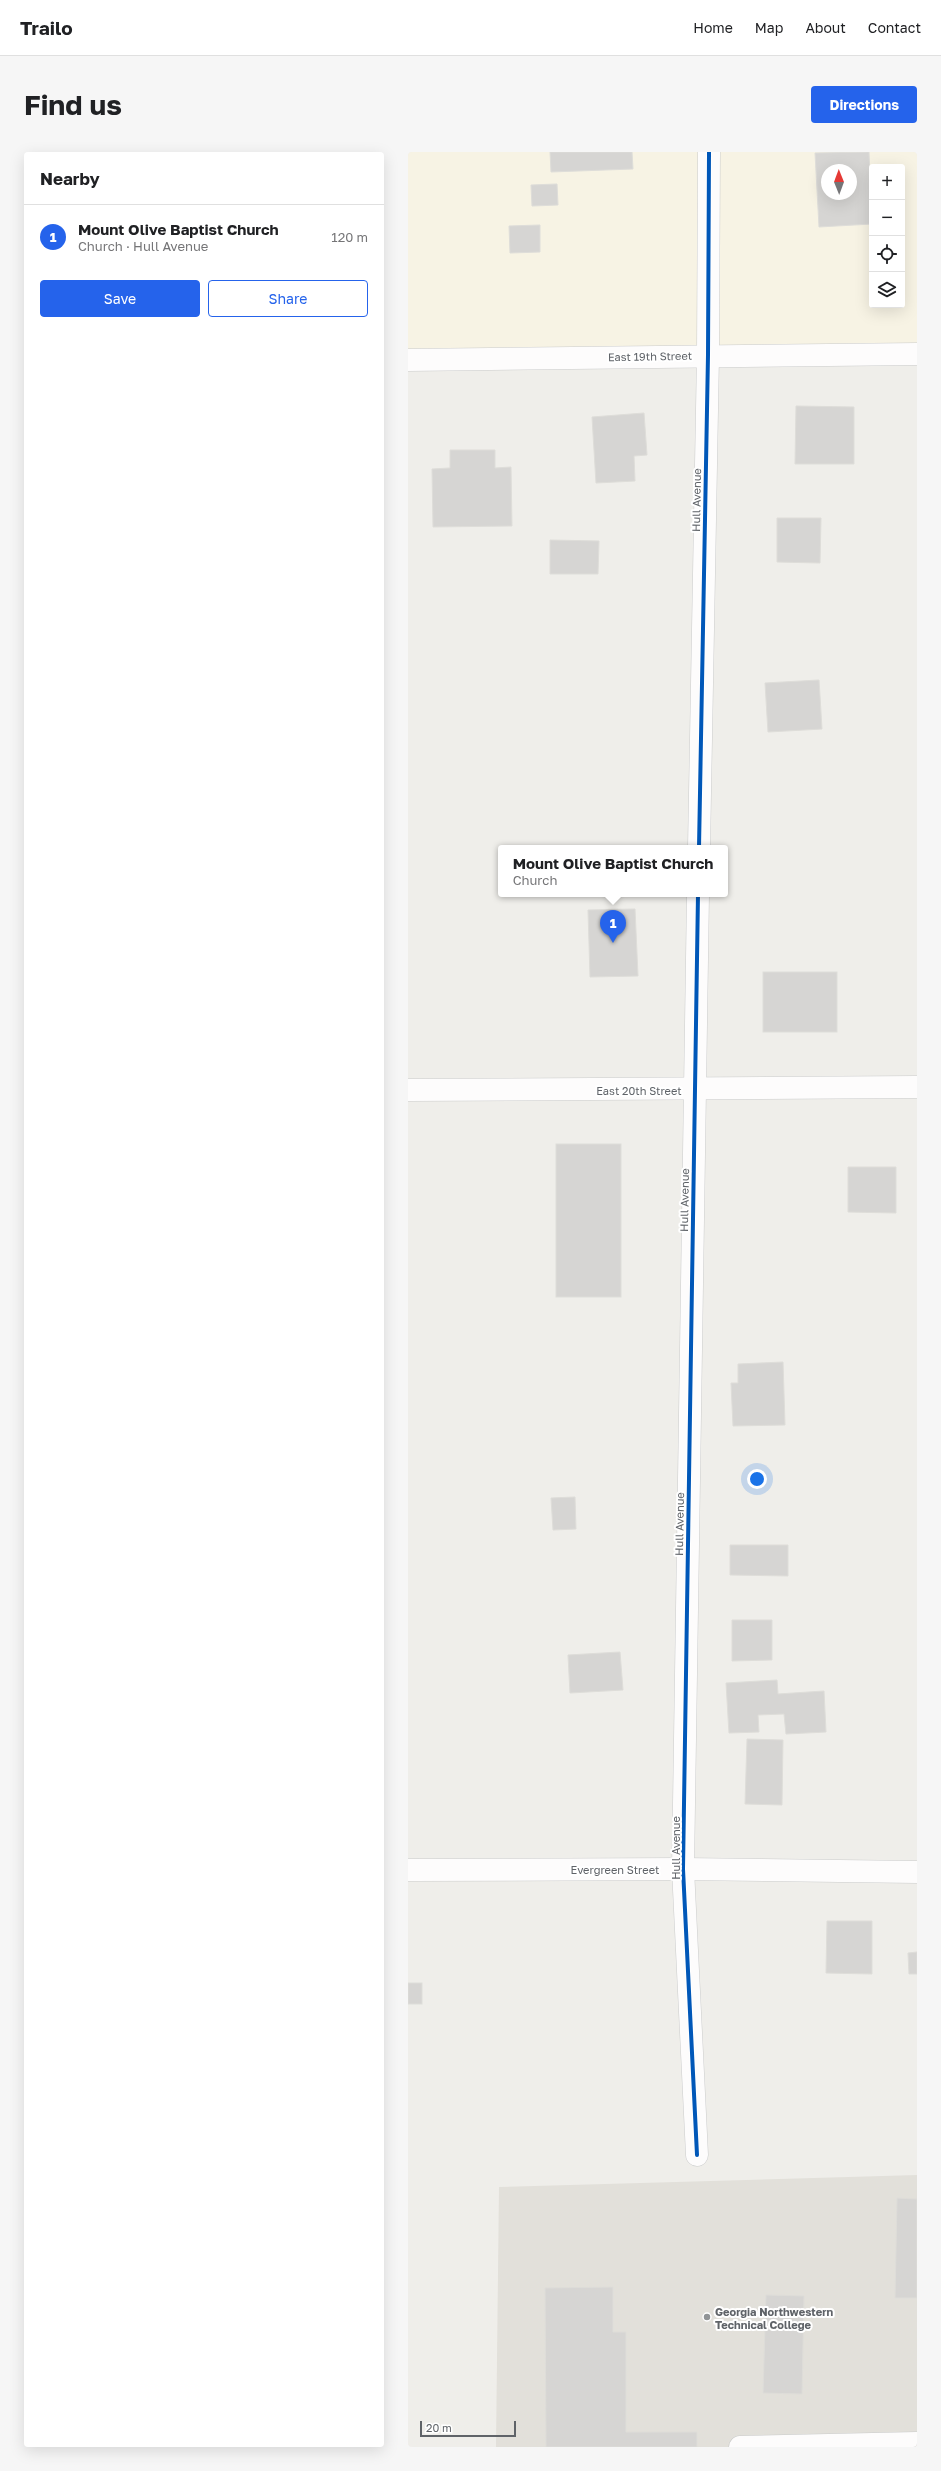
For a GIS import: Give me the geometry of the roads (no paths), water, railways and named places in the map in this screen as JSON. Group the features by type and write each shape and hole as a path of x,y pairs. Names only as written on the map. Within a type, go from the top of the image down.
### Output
{"street":[{"name":"Hull Avenue","path":"699,845 708,355 709,152"},
{"name":"East 19th Street","path":"408,360 708,355 917,354"},
{"name":"Hull Avenue","path":"696,2154 683,1869 698,897"},
{"name":"East 20th Street","path":"408,1090 694,1090 917,1087"},
{"name":"Evergreen Street","path":"408,1870 683,1869 917,1872"},
{"path":"740,2447 917,2443"}],"place":[{"name":"Mount Olive Baptist Church","path":"613,943"},
{"name":"Georgia Northwestern Technical College","path":"707,2317"}]}
